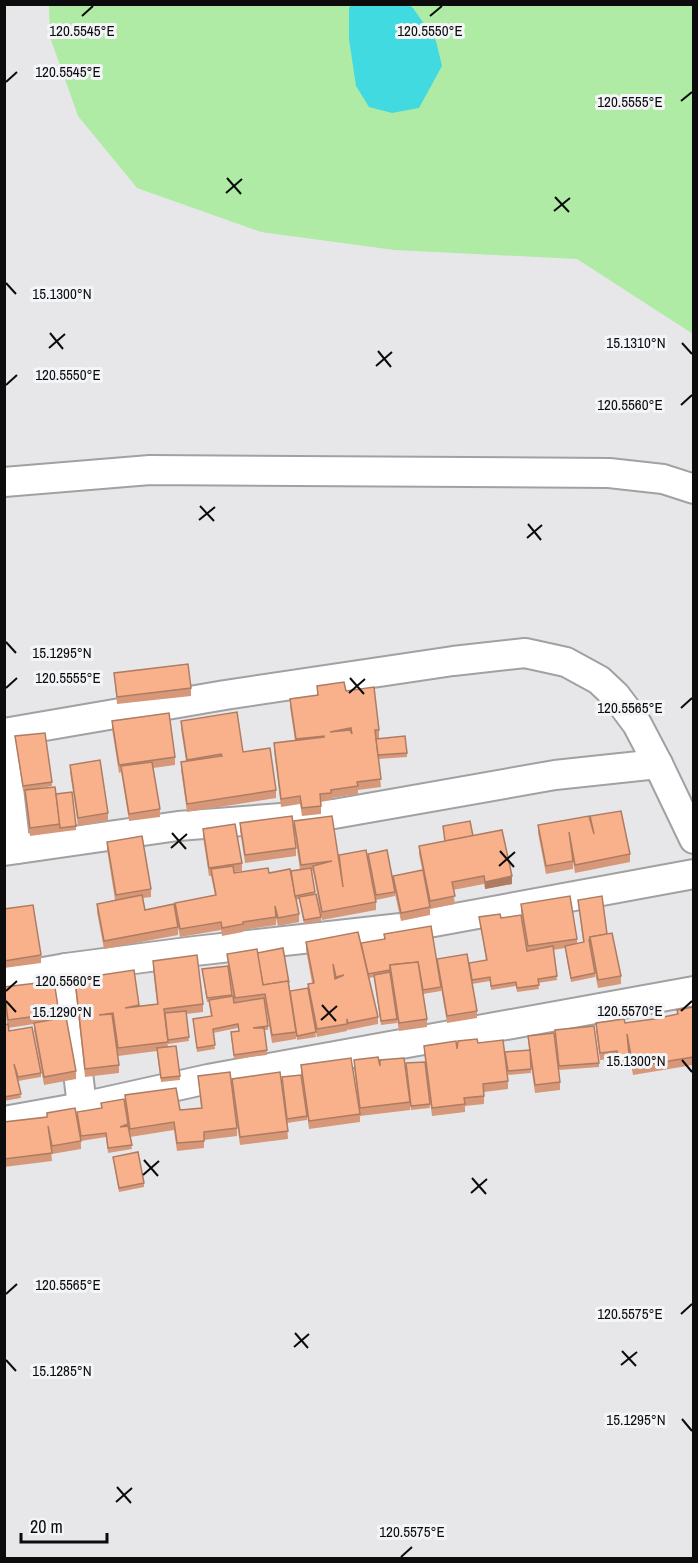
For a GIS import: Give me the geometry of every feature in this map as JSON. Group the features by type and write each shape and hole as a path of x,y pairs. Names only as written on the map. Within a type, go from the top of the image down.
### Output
{"street":[{"path":"4,482 150,470 597,472 663,479 693,489"},
{"path":"4,733 236,693 453,661 525,653 566,662 599,680 616,696 637,724 693,839"},
{"path":"4,746 10,850 178,826 334,814 555,775 658,764"},
{"path":"4,979 66,968 195,951 401,928 693,874"},
{"path":"66,968 82,1107"},
{"path":"4,1121 82,1107 208,1079 693,991"}],"green space":[{"path":"49,5 693,5 693,334 577,259 394,250 261,232 137,188 78,116 50,37"}],"water":[{"path":"351,4 409,5 436,41 442,66 419,108 392,113 369,107 356,86 349,39"}],"building":[{"path":"188,664 191,688 117,697 114,673"},
{"path":"344,682 346,691 374,687 379,730 375,730 381,779 357,782 358,786 320,794 321,806 302,808 300,796 281,799 274,743 324,737 296,739 290,699 318,695 317,686","holes":["351,728 352,734 350,730 330,732"]},
{"path":"237,712 243,752 270,748 276,790 187,804 181,762 222,756 221,754 187,760 181,721"},
{"path":"169,713 175,757 119,765 112,721"},
{"path":"45,733 52,782 23,786 15,736"},
{"path":"405,736 407,753 378,755 376,739"},
{"path":"100,760 108,813 78,818 70,765"},
{"path":"152,762 160,809 129,814 121,766"},
{"path":"55,787 60,824 30,828 25,790"},
{"path":"72,792 76,826 60,828 56,794"},
{"path":"621,811 630,854 575,865 569,832 573,861 546,866 538,825 589,816 594,834 590,816"},
{"path":"292,816 296,848 245,855 240,823"},
{"path":"332,816 343,887 339,855 366,850 376,902 322,912 313,866 332,861 301,865 294,821"},
{"path":"470,821 473,836 445,841 443,826"},
{"path":"235,824 242,863 209,868 203,829"},
{"path":"502,830 512,876 485,882 484,876 452,882 455,896 430,901 419,846"},
{"path":"142,836 151,889 116,895 107,842"},
{"path":"387,850 395,892 376,895 368,854"},
{"path":"233,866 234,873 268,868 269,873 290,869 299,914 278,918 275,906 276,917 222,928 221,922 180,929 175,903 216,895 211,869"},
{"path":"311,868 315,892 295,896 291,871"},
{"path":"423,870 430,907 401,913 393,876"},
{"path":"316,894 321,917 304,920 299,897"},
{"path":"142,895 145,910 174,904 178,927 104,941 97,904"},
{"path":"570,896 577,939 528,946 521,904"},
{"path":"602,896 607,934 590,937 589,940 595,973 571,978 565,946 584,942 578,900"},
{"path":"33,905 41,955 4,961 4,909"},
{"path":"500,914 501,918 521,915 527,951 553,946 557,976 538,979 539,985 517,988 516,982 491,986 490,977 472,980 469,963 487,960 479,917"},
{"path":"431,926 441,987 423,990 418,962 390,965 390,970 368,974 361,943 385,939 384,934"},
{"path":"358,932 378,1017 348,1023 347,1019 347,1024 317,1029 308,984 314,983 306,942"},
{"path":"612,933 621,976 598,980 590,937"},
{"path":"283,948 289,983 288,981 263,985 257,953"},
{"path":"257,949 263,985 288,981 296,1032 272,1035 265,994 235,998 227,954"},
{"path":"467,954 477,1011 447,1016 437,959"},
{"path":"197,955 203,1004 164,1009 168,1042 118,1048 113,1013 99,1015 112,1014 119,1065 85,1069 75,979 134,970 139,1005 125,1008 158,1004 153,961"},
{"path":"418,962 427,1019 399,1023 390,965"},
{"path":"228,966 232,995 207,998 202,969"},
{"path":"390,972 397,1019 381,1021 374,975"},
{"path":"54,981 59,1013 8,1020 4,987"},
{"path":"308,988 316,1032 297,1036 290,991"},
{"path":"233,996 234,1003 264,998 268,1026 253,1028 264,1028 267,1050 234,1055 231,1032 239,1031 238,1024 213,1029 215,1045 197,1048 193,1019 212,1016 209,1000"},
{"path":"693,1007 693,1057 633,1067 627,1034 629,1055 618,1057 617,1051 600,1053 596,1023 624,1019 625,1023 654,1019 678,1014 677,1010"},
{"path":"186,1011 189,1037 168,1040 165,1013"},
{"path":"66,1017 76,1071 44,1077 34,1023"},
{"path":"8,1024 9,1031 32,1027 41,1073 18,1077 14,1064 21,1094 4,1097 4,1025"},
{"path":"594,1026 599,1063 559,1066 555,1030"},
{"path":"554,1033 560,1082 535,1085 528,1036"},
{"path":"477,1039 478,1043 503,1040 508,1081 483,1084 484,1096 464,1098 465,1104 432,1108 424,1046 456,1041 457,1049 458,1041"},
{"path":"176,1046 180,1076 161,1078 157,1048"},
{"path":"530,1050 531,1069 508,1071 505,1052"},
{"path":"378,1057 380,1066 380,1060 404,1058 410,1102 360,1108 354,1060"},
{"path":"351,1058 360,1114 309,1121 301,1065"},
{"path":"425,1062 430,1104 411,1106 406,1063"},
{"path":"230,1072 237,1128 204,1132 204,1141 177,1143 174,1122 130,1129 125,1095 176,1088 180,1110 202,1108 198,1076"},
{"path":"280,1072 288,1131 240,1137 232,1079"},
{"path":"301,1075 307,1116 287,1119 282,1077"},
{"path":"124,1099 128,1124 120,1127 128,1126 132,1145 108,1148 106,1133 81,1136 77,1112 102,1108 101,1103"},
{"path":"75,1108 81,1141 52,1146 48,1126 52,1153 4,1159 4,1122 47,1117 47,1113"},
{"path":"138,1152 144,1183 119,1188 113,1157"}]}
